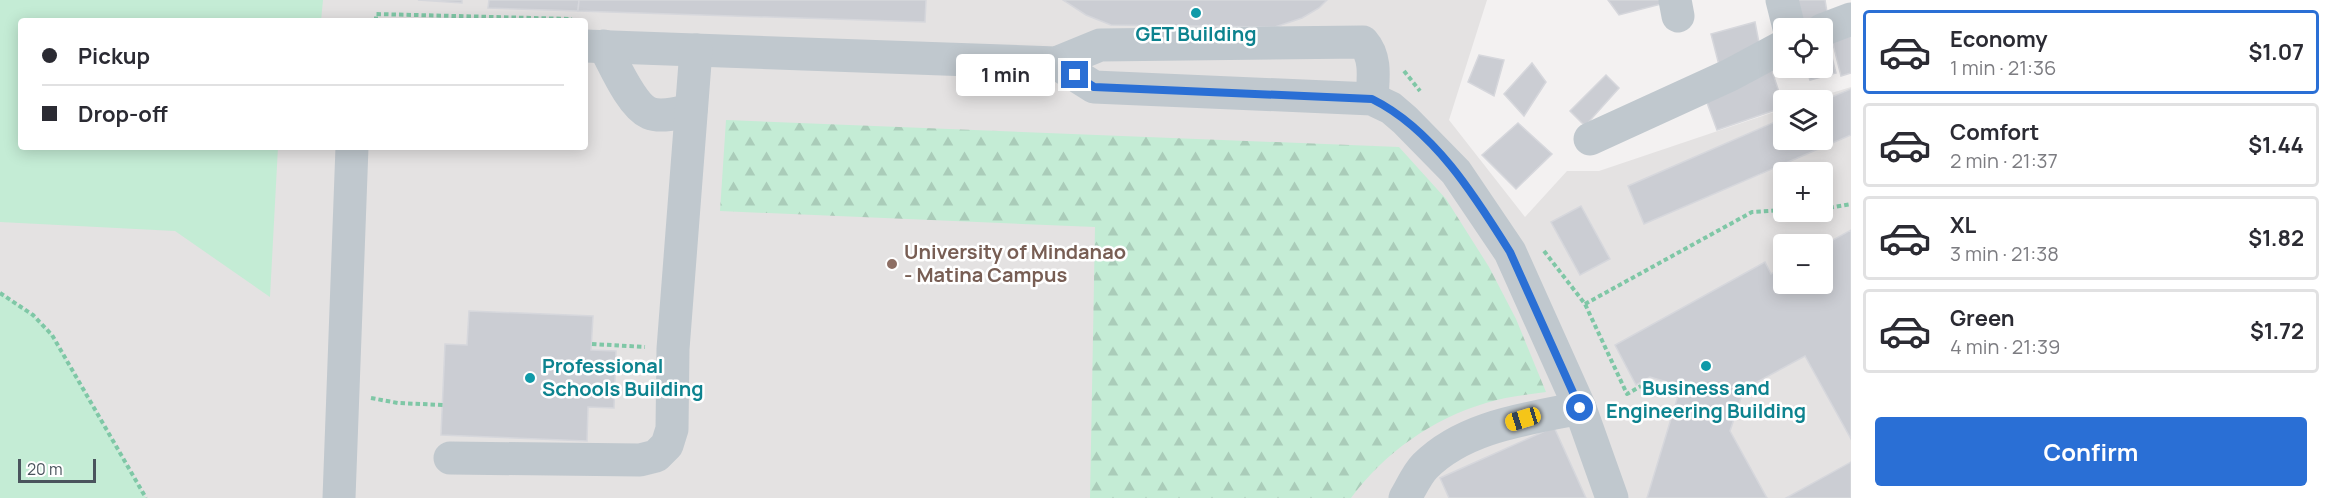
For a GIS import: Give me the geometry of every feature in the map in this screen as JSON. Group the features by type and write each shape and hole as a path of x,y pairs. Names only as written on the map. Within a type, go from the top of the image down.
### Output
{"lane":[{"path":"1782,0 1786,18"},
{"path":"1833,26 1851,20"},
{"path":"595,46 1056,63 1100,45 1363,42 1373,58 1372,99"},
{"path":"595,46 641,107 650,113 663,114 691,110"},
{"path":"450,458 640,460 656,456 667,445 672,429 673,349 696,50"},
{"path":"1590,139 1730,75 1773,52"},
{"path":"1056,63 1094,87 1372,99 1391,108 1456,172 1510,252 1580,408 1612,498"},
{"path":"339,498 352,150"},
{"path":"1405,498 1423,467 1460,439 1523,419 1580,408"}],"path":[{"path":"1833,207 1851,204"},
{"path":"1585,304 1752,212 1773,211"},
{"path":"0,293 33,315 52,335 146,498"},
{"path":"362,396 398,403 443,405"}],"shaded area":[{"name":"University of Mindanao - Matina Campus","path":"0,0 1487,0 1449,120 1525,217 1567,171 1599,171 1773,112 1773,150 1833,150 1833,93 1851,87 1851,498 0,498"}],"green space":[{"path":"0,0 323,0 321,18 18,18 18,150 278,150 270,297 175,231 0,222"},
{"path":"726,120 1399,147 1446,199 1489,267 1516,319 1546,392 1486,403 1428,428 1378,466 1351,498 1090,498 1095,227 720,211"},
{"path":"0,293 33,315 52,335 146,498 0,498"}],"building":[{"path":"418,0 462,0 462,3"},
{"path":"489,0 579,0 578,11 488,8"},
{"path":"579,0 926,0 925,22 578,11"},
{"name":"GET Building","path":"1063,0 1327,0 1319,8 1302,18 1275,27 1111,25 1086,15"},
{"path":"1608,0 1664,0 1665,3 1619,15"},
{"path":"1791,0 1825,0 1827,12 1816,18 1796,18"},
{"path":"1755,22 1760,48 1719,65 1711,34"},
{"path":"1851,26 1851,73 1841,76 1833,44 1833,31"},
{"path":"1479,55 1504,60 1494,96 1468,82"},
{"path":"1532,63 1546,82 1524,116 1504,94"},
{"path":"1770,65 1778,90 1773,90 1773,111 1717,130 1702,89"},
{"path":"1606,75 1619,88 1585,126 1570,111"},
{"path":"1851,89 1851,135 1833,143 1833,96"},
{"path":"1518,123 1552,154 1516,189 1482,155"},
{"path":"1773,123 1773,150 1816,150 1788,162 1773,162 1773,169 1644,224 1628,186"},
{"path":"1581,206 1610,259 1580,275 1551,222"},
{"name":"Business and Engineering Building","path":"1851,230 1851,439 1805,356 1744,389 1730,431 1767,498 1647,498 1681,386 1650,377 1636,385 1615,345 1765,262 1771,274 1773,273 1773,294 1833,294 1833,240"},
{"name":"Professional Schools Building","path":"469,311 593,316 591,350 616,351 614,408 588,407 587,441 441,435 445,344 467,345"},
{"path":"1554,427 1586,498 1449,498 1440,478"},
{"name":"Business and Engineering Building","path":"1851,462 1851,498 1786,498"}],"place":[{"name":"GET Building","path":"1196,13"},
{"name":"University of Mindanao - Matina Campus","path":"892,264"},
{"name":"Business and Engineering Building","path":"1706,366"},
{"name":"Professional Schools Building","path":"530,378"}],"route":[{"path":"1075,75 1094,87 1372,99 1391,108 1456,172 1510,252 1580,408"}]}
